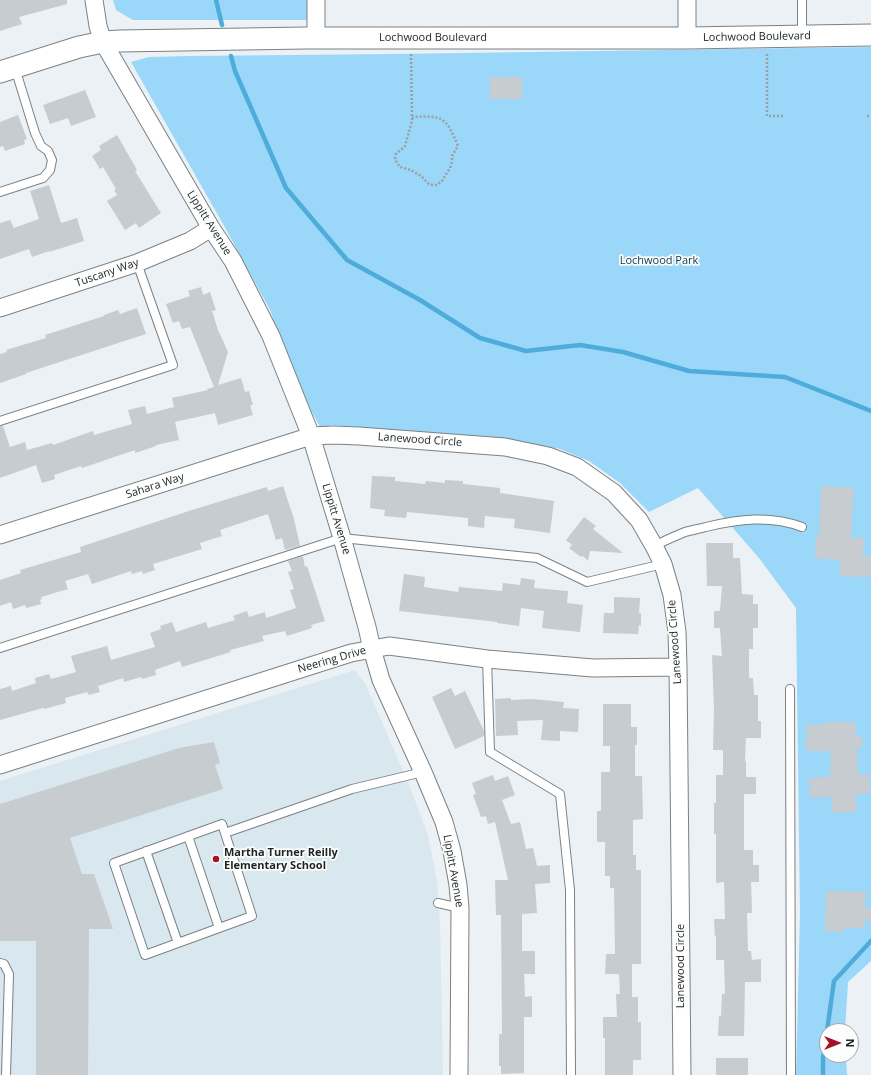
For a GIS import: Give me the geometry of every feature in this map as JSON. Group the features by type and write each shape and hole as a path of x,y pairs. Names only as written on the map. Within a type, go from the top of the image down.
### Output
{"street":[{"name":"Lippitt Avenue","path":"94,0 98,26 103,42 211,228 233,261 271,336 311,436 342,538 381,680 444,822 452,851 458,885 460,908 459,1075"},
{"path":"316,0 316,38"},
{"path":"687,0 687,38"},
{"name":"Lochwood Boulevard","path":"7,70 79,47 103,42 316,38 687,38 871,35"},
{"name":"Tuscany Way","path":"0,308 137,263 190,241 211,228"},
{"name":"Sahara Way","path":"0,535 311,436"},
{"name":"Lanewood Circle","path":"311,436 359,436 505,447 548,456 577,467 614,493 639,520 663,564 672,595 677,632 682,1075"},
{"name":"Neering Drive","path":"0,765 351,653 389,646 487,659 593,668 678,667"}],"lane":[{"path":"802,0 802,36"},
{"path":"0,192 43,178 50,170 52,160 48,152 41,146 7,70"},
{"path":"0,421 173,365 137,263"},
{"path":"654,546 686,532 714,525 745,520 769,520 790,523 802,527"},
{"path":"0,648 342,538 537,558 587,582 663,564"},
{"path":"487,659 490,752 560,794 570,890 571,1075"},
{"path":"790,689 791,1075"},
{"path":"225,833 352,789 423,772"},
{"path":"222,824 225,833 252,916 145,955 114,863 222,824"},
{"path":"188,836 219,928"},
{"path":"146,851 178,943"},
{"path":"438,903 460,908"},
{"path":"0,962 4,964 9,974 6,1075"}],"path":[{"path":"767,50 767,116 783,116"},
{"path":"411,52 412,122 405,146 396,154 395,159 400,167 411,170 421,176 429,184 437,185 442,181 450,168 452,156 458,146 451,129 439,118 430,116 412,118"}],"shaded area":[{"name":"Martha Turner Reilly Elementary School","path":"355,670 366,685 411,790 428,835 437,882 440,925 443,1075 0,1075 0,781"}],"green space":[{"path":"113,0 309,0 311,20 133,20 116,10"},
{"name":"Lochwood Park","path":"871,47 871,961 848,982 845,1023 819,1023 819,1063 846,1063 847,1075 796,1075 800,914 796,608 759,558 698,488 649,512 620,483 589,461 560,449 494,437 331,425 321,429 300,390 270,310 131,62 149,57"}],"building":[{"path":"0,0 67,0 67,4 19,17 22,24 0,31"},
{"path":"490,77 522,77 522,99 490,99"},
{"path":"85,90 96,117 71,126 68,118 50,124 43,105"},
{"path":"18,115 27,139 24,140 25,144 5,151 3,146 0,147 0,122"},
{"path":"117,135 137,170 135,171 161,213 139,228 136,223 125,230 107,201 117,195 114,190 116,189 103,167 100,169 92,156 101,150 99,146"},
{"path":"49,185 61,223 77,218 84,241 32,257 29,249 0,259 0,223 10,220 14,228 39,219 30,191"},
{"path":"201,287 203,295 210,292 216,310 212,311 218,330 228,352 218,385 241,378 245,392 249,391 253,405 250,405 253,415 218,425 215,413 175,422 179,440 156,445 135,453 135,450 82,468 81,466 54,475 55,479 42,483 36,465 0,478 0,426 3,426 10,447 25,442 27,450 52,443 53,445 93,431 94,435 132,424 128,410 145,406 147,414 174,407 172,398 208,390 207,389 214,387 190,327 182,329 179,321 173,323 166,304 190,296 188,291"},
{"path":"137,308 146,334 26,373 0,383 0,354 7,352 6,350 46,338 45,335 118,310 120,314"},
{"path":"372,476 395,477 395,481 425,484 426,481 445,483 445,480 463,481 463,484 500,488 500,493 554,501 550,533 514,528 515,519 485,516 484,528 468,526 468,518 407,512 406,518 384,516 385,510 370,508"},
{"path":"283,486 294,519 300,546 285,550 282,538 276,540 268,514 220,530 222,536 200,543 202,549 153,564 155,570 143,574 142,571 132,574 131,571 92,584 88,574 65,581 68,589 41,597 41,604 26,608 25,605 13,609 11,602 0,606 0,580 21,573 20,570 81,552 80,547 192,510 267,487 268,491"},
{"path":"821,486 854,488 851,538 864,538 863,556 871,556 871,577 840,576 840,560 815,558 816,536 819,536"},
{"path":"584,517 596,526 593,529 623,553 590,551 588,561 583,556 581,557 569,548 572,545 566,540"},
{"path":"706,543 733,543 733,558 740,558 742,594 753,595 753,604 758,604 758,628 753,628 753,649 749,649 749,678 753,678 754,695 758,695 758,721 761,721 761,738 746,738 746,777 756,777 756,794 744,794 744,850 753,850 753,865 759,865 759,882 751,882 752,913 747,913 748,951 751,951 752,960 761,959 761,982 745,982 744,1036 718,1036 722,994 725,994 724,960 716,960 714,919 725,919 724,882 716,883 716,834 714,834 714,803 716,803 716,775 723,775 723,750 713,750 714,709 712,655 722,656 720,628 714,628 714,611 720,611 722,586 707,586"},
{"path":"303,556 305,567 307,566 325,621 311,625 312,628 287,636 285,631 262,636 264,641 230,650 231,652 182,667 180,661 155,670 156,675 142,679 141,677 124,682 123,678 98,686 100,692 89,695 87,692 65,698 66,703 0,720 0,689 11,686 12,691 36,683 35,678 49,674 51,679 76,672 71,656 107,646 111,660 155,647 150,633 161,629 160,626 172,622 176,632 206,622 208,628 235,620 233,616 247,611 249,617 265,612 266,618 296,608 290,590 294,589 288,572 292,571 288,561"},
{"path":"404,574 425,577 424,587 458,592 459,587 502,591 503,583 520,585 521,578 535,580 534,588 568,591 567,603 583,605 580,632 542,628 544,611 521,608 519,626 497,622 399,611"},
{"path":"614,597 640,598 639,613 641,613 641,626 639,625 638,634 603,633 604,613 614,613"},
{"path":"451,688 455,696 465,691 484,731 484,736 455,749 432,697"},
{"path":"511,698 511,700 532,699 564,702 563,708 579,709 578,732 560,731 560,741 541,740 543,720 517,721 518,735 496,736 495,699"},
{"path":"603,704 631,704 631,727 637,727 637,745 635,745 635,776 642,776 643,819 633,820 633,855 636,855 636,870 641,870 641,964 632,964 632,997 638,997 638,1022 641,1022 641,1060 633,1060 633,1075 605,1075 605,1038 603,1038 603,1017 617,1017 616,994 620,994 619,974 605,974 606,954 615,954 614,888 610,888 610,876 605,876 605,842 597,842 597,811 601,811 601,772 610,772 610,746 603,746"},
{"path":"824,722 855,722 856,736 862,736 862,748 857,748 858,775 869,774 870,793 856,794 857,812 832,813 831,796 810,798 809,778 830,777 831,751 806,751 807,724 824,725"},
{"path":"214,742 220,763 215,765 223,789 70,838 82,874 94,874 113,929 89,929 88,1075 36,1075 36,941 0,941 0,804 179,748"},
{"path":"493,775 495,781 508,776 515,795 502,800 511,824 520,822 526,849 533,848 537,866 550,865 550,883 535,884 537,913 522,914 522,951 535,951 535,974 524,974 525,997 532,996 532,1017 524,1017 524,1073 501,1074 501,1066 499,1066 499,1034 502,1034 501,915 496,915 495,880 508,880 495,822 488,824 486,816 481,817 473,795 476,794 472,783"},
{"path":"826,891 866,892 865,908 871,908 871,921 864,921 864,928 844,928 844,932 825,931"},
{"path":"716,1058 748,1058 748,1075 716,1075"}],"waterway":[{"path":"216,0 222,25"},
{"path":"231,56 235,71 286,188 347,260 420,300 480,338 526,351 580,345 623,352 689,371 785,377 871,411"},
{"path":"828,1023 834,981 871,941"},
{"path":"823,1063 823,1075"}],"place":[{"name":"Martha Turner Reilly Elementary School","path":"216,859"}]}
